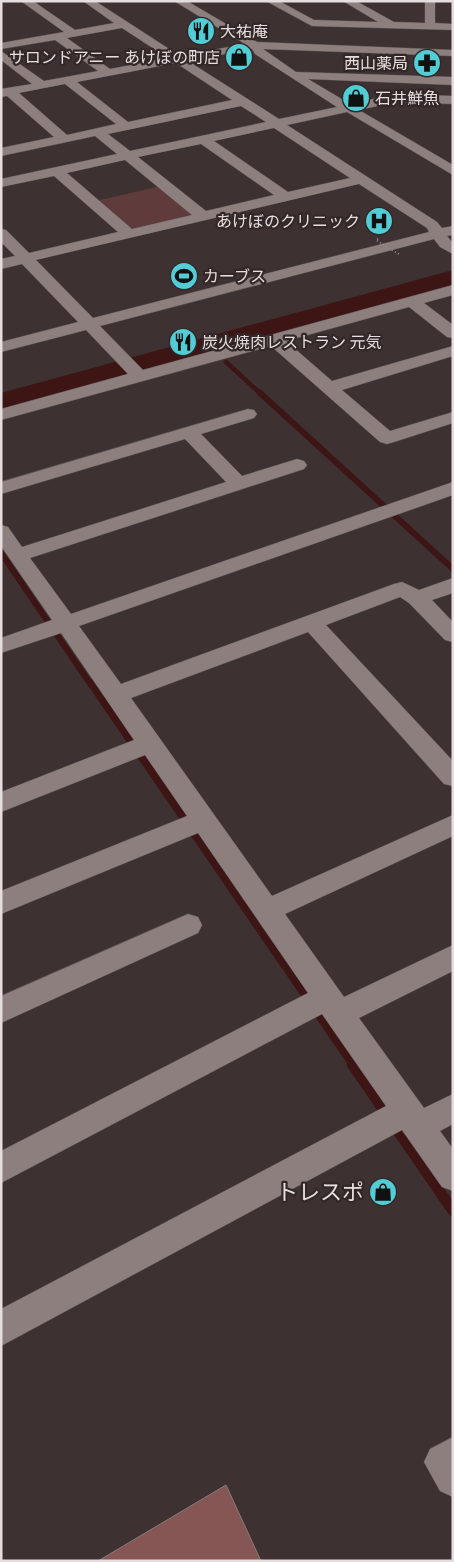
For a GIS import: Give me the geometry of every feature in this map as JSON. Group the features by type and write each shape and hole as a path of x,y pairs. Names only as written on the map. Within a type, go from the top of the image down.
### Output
{"street":[{"path":"26,1 73,33"},
{"path":"88,1 432,225 446,232"},
{"path":"179,1 256,45 259,52 293,75 453,171"},
{"path":"271,1 312,23 453,27"},
{"path":"348,1 394,25"},
{"path":"430,1 430,27"},
{"path":"306,48 312,23"},
{"path":"1,46 125,24"},
{"path":"7,33 20,43"},
{"path":"57,36 108,72"},
{"path":"5,92 256,45 453,53"},
{"path":"1,54 41,85"},
{"path":"293,75 453,81"},
{"path":"67,80 126,126"},
{"path":"5,92 64,139"},
{"path":"1,183 396,98 453,100"},
{"path":"2,151 242,102"},
{"path":"98,132 204,216"},
{"path":"204,140 286,197"},
{"path":"58,171 129,234"},
{"path":"1,264 362,179"},
{"path":"446,232 445,244 453,250"},
{"path":"1,347 446,232"},
{"path":"1,233 134,370"},
{"path":"1,415 134,370 274,339 453,290"},
{"path":"411,302 453,333"},
{"path":"274,339 387,438 453,417"},
{"path":"329,388 453,351"},
{"path":"1,488 248,414"},
{"path":"189,432 239,484"},
{"path":"18,555 298,465"},
{"path":"1,646 453,488"},
{"path":"1,530 18,555 56,627 115,695 140,748 193,824 266,911 322,1005 400,1120 453,1176"},
{"path":"417,598 453,585"},
{"path":"115,695 402,588 417,598 453,635"},
{"path":"311,622 453,777"},
{"path":"1,802 140,748"},
{"path":"1,903 193,824"},
{"path":"266,911 453,825"},
{"path":"1,1010 188,924"},
{"path":"1,1168 322,1005 453,956"},
{"path":"1,1328 400,1120 453,1108"},
{"path":"453,1456 443,1462 453,1478"}],"path":[{"path":"378,239 376,240 398,256 400,255"}],"shaded area":[{"path":"161,186 194,212 190,216 136,228 127,227 96,201"}],"building":[{"path":"226,1485 261,1561 98,1561"}],"waterway":[{"path":"1,403 453,279"},
{"path":"208,346 211,349"},
{"path":"226,362 261,394"},
{"path":"259,392 453,569"},
{"path":"1,553 91,685"},
{"path":"91,683 353,1065"},
{"path":"352,1064 453,1211"}],"place":[{"name":"大祐庵","path":"201,31"},
{"name":"サロンドアニー あけぼの町店","path":"239,57"},
{"name":"西山薬局","path":"427,63"},
{"name":"石井鮮魚","path":"356,98"},
{"name":"あけぼのクリニック","path":"379,221"},
{"name":"カーブス","path":"184,276"},
{"name":"炭火焼肉レストラン 元気","path":"183,342"},
{"name":"トレスポ","path":"383,1192"}]}
